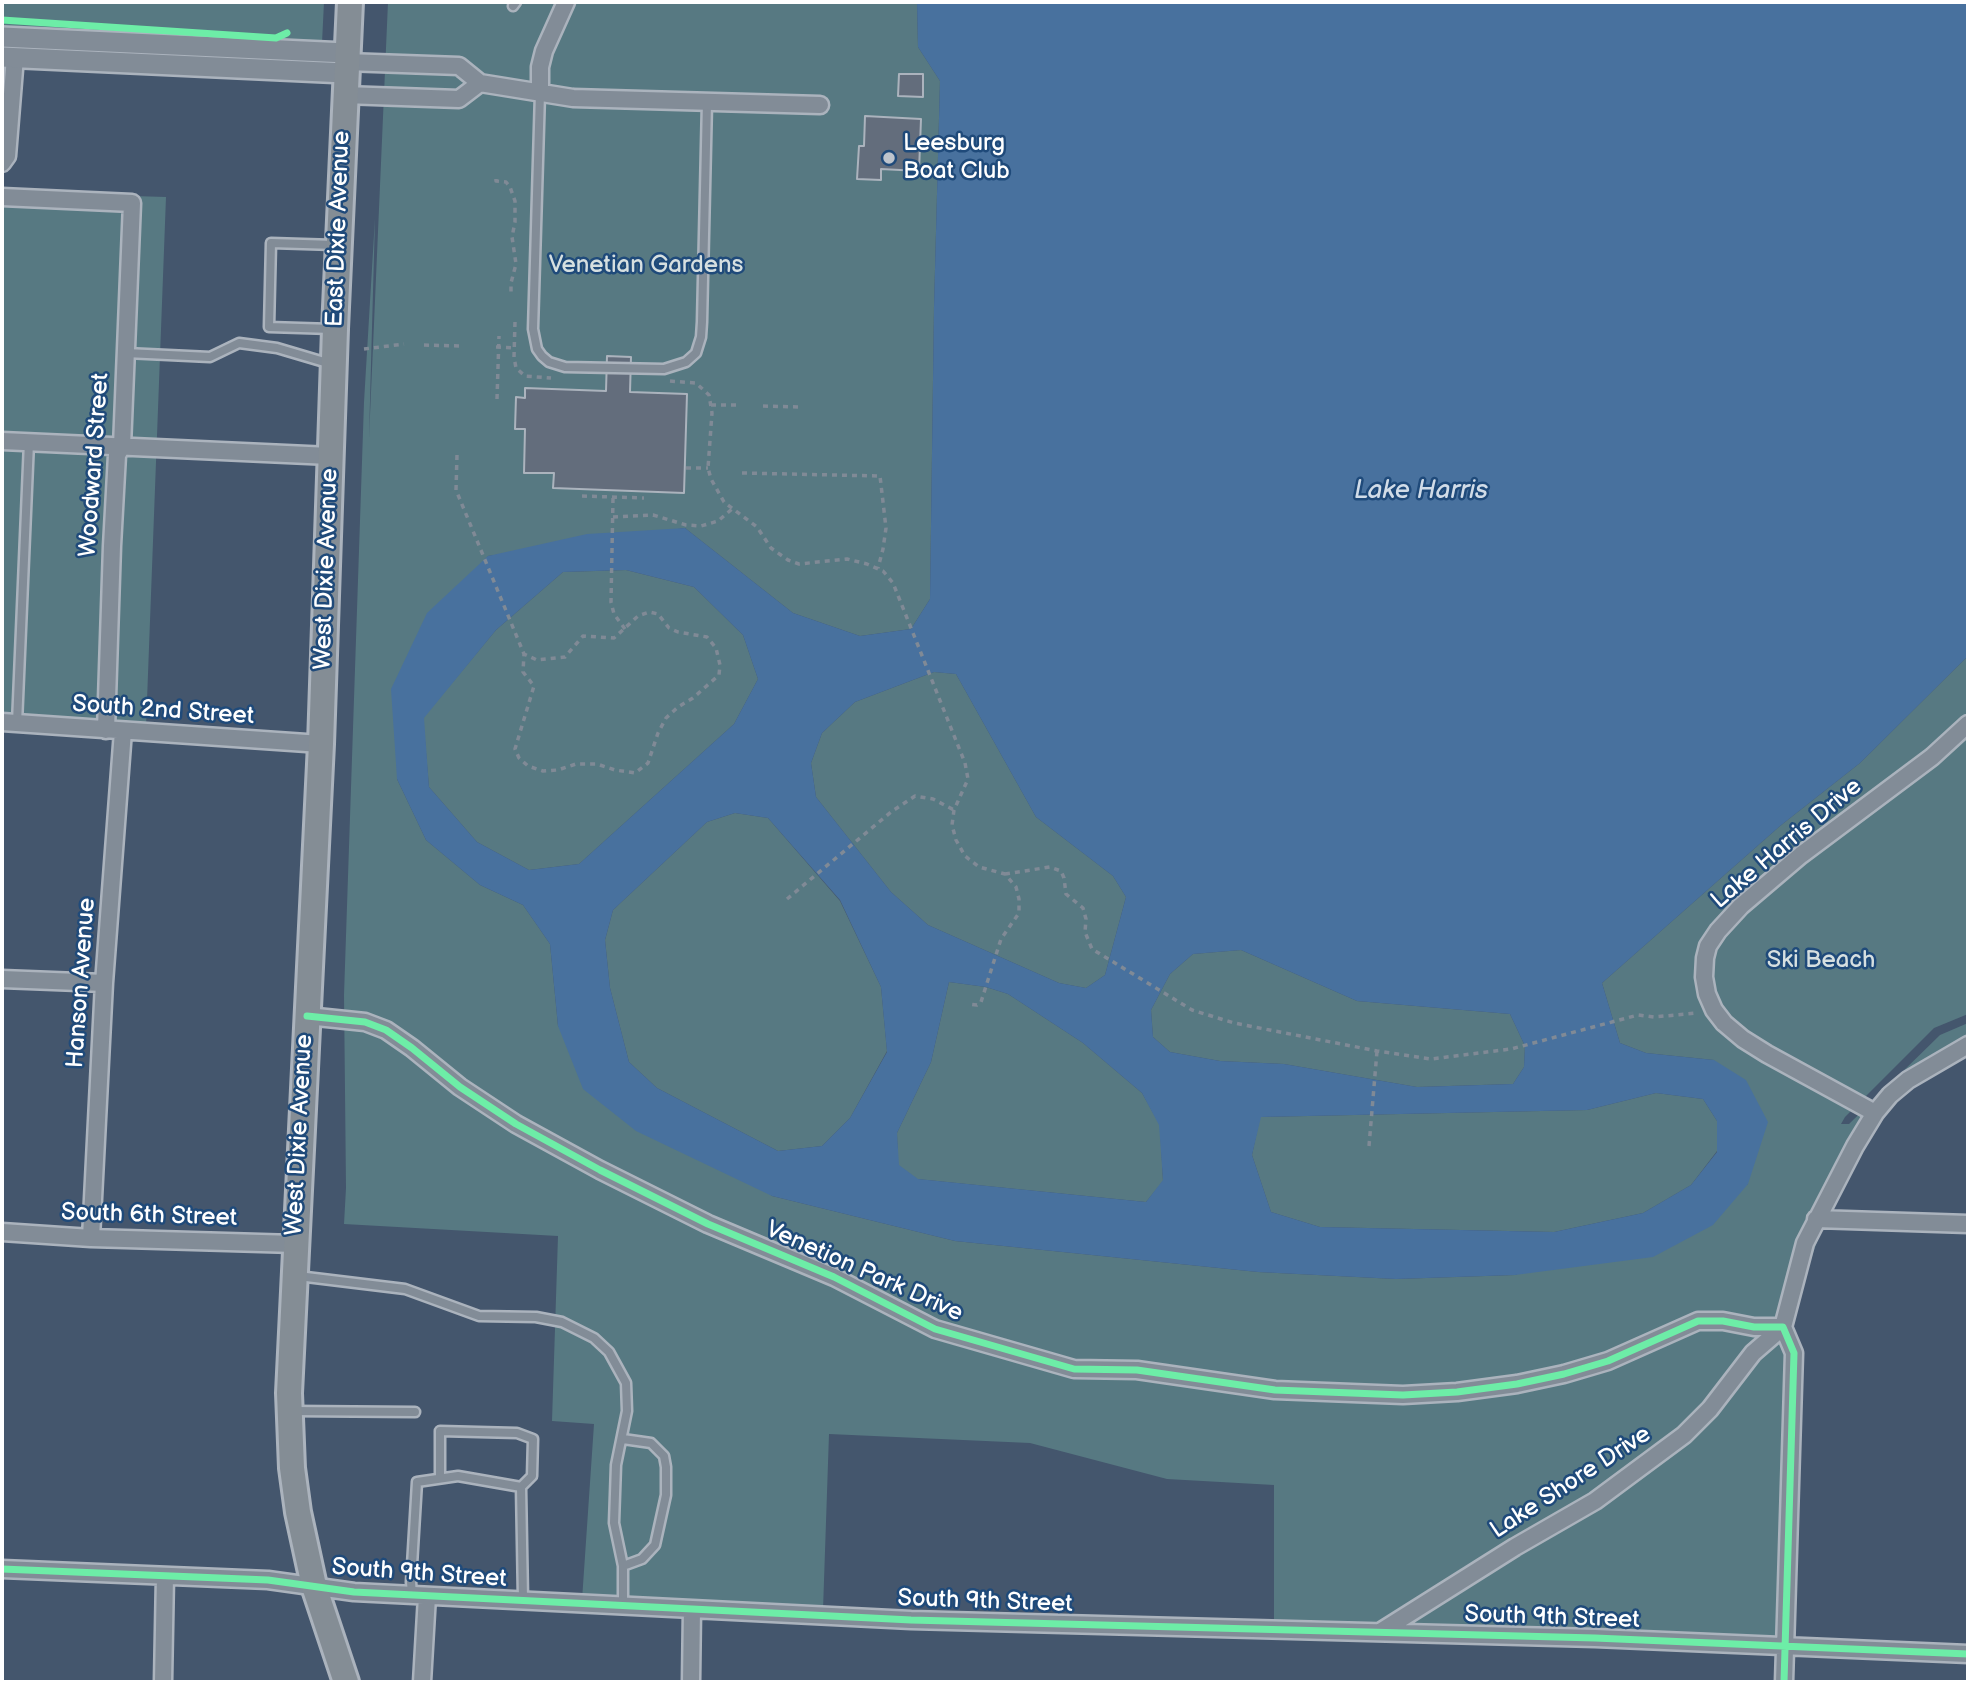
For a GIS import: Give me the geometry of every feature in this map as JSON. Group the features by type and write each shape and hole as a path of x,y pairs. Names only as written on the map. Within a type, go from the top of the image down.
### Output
{"main road":[{"name":"East Dixie Avenue","path":"330,456 349,2"},
{"name":"West Dixie Avenue","path":"330,456 321,744 293,1276 289,1411 297,1501 314,1586 346,1682"}],"street":[{"path":"540,93 540,67 544,51 566,2"},
{"path":"2,37 345,71 459,99 480,83"},
{"path":"2,163 7,156 8,57 345,71 459,66 480,83 573,98 820,105"},
{"name":"Woodward Street","path":"2,197 132,203 122,446 117,456 111,546 106,730"},
{"path":"2,441 330,456"},
{"name":"South 2nd Street","path":"9,722 321,744"},
{"name":"Lake Harris Drive","path":"1875,1113 1743,1039 1724,1023 1712,1006 1704,977 1704,958 1708,946 1741,906 1801,855 1932,757 1968,724"},
{"name":"Hanson Avenue","path":"91,1238 104,983 123,731"},
{"path":"2,979 104,983"},
{"name":"Venetion Park Drive","path":"307,1016 365,1021 386,1030 460,1087 516,1124 708,1224 834,1277 934,1329 1073,1369 1137,1370 1275,1390 1403,1395 1457,1392 1564,1374 1608,1361 1698,1321 1783,1327"},
{"path":"1784,1682 1794,1353 1783,1327 1805,1243 1875,1113 1890,1095 1908,1080 1968,1045"},
{"path":"1816,1219 1968,1224"},
{"name":"South 6th Street","path":"2,1232 91,1238 295,1244"},
{"name":"Lake Shore Drive","path":"1380,1632 1633,1475 1692,1427 1734,1380 1753,1353 1783,1327"},
{"name":"South 9th Street","path":"2,1569 268,1580 354,1592 925,1620 1595,1638 1968,1654"},
{"path":"163,1682 165,1576"},
{"path":"419,1595 422,1682"},
{"path":"691,1682 692,1609"}],"lane":[{"path":"540,93 533,329 537,349 542,356 549,362 565,367 664,369 686,362 696,353 701,337 708,102"},
{"path":"335,329 269,327 271,243 338,245"},
{"path":"126,353 209,357 239,344 277,348 334,365"},
{"path":"9,722 29,442"},
{"path":"293,1276 405,1289 479,1316 536,1317 562,1322 594,1338 609,1352 626,1383 627,1411 617,1465 614,1523 623,1566 623,1605"},
{"path":"289,1411 415,1412"},
{"path":"440,1478 440,1431 517,1433 533,1439 531,1475 521,1487 523,1600"},
{"path":"623,1439 651,1443 664,1456 666,1466 666,1495 655,1545 642,1559 623,1566"},
{"path":"419,1595 411,1582 417,1482 458,1476 521,1487"}],"path":[{"path":"496,178 496,181 506,183 510,187 515,201 512,237 516,264 510,283 511,296"},
{"path":"497,399 499,336"},
{"path":"364,349 404,344"},
{"path":"424,345 459,346"},
{"path":"497,347 514,348"},
{"path":"668,381 696,383 709,395 712,405 708,468 717,491 732,509 750,520 771,548 788,560 810,564 847,559 878,568 893,583 965,764 968,779 954,810 951,825 965,856 979,867 1005,874 1050,867 1061,871 1066,894 1083,908 1085,932 1092,949 1192,1010 1234,1023 1431,1059 1510,1049 1638,1015 1654,1017 1690,1014 1712,1006"},
{"path":"712,405 741,405"},
{"path":"762,406 801,407"},
{"path":"457,455 456,490 524,654 523,672 534,686 515,749 519,758 528,766 543,771 558,770 576,764 597,764 635,773 648,763 666,718 719,675 720,665 716,648 707,637 669,628 658,614 649,612 638,616 614,638 583,636 565,657 537,660 524,654"},
{"path":"686,468 708,468"},
{"path":"742,473 880,476 886,528 878,568"},
{"path":"582,496 644,498"},
{"path":"613,498 611,592 614,614 625,629"},
{"path":"613,517 653,515 686,525 701,526 718,521 732,509"},
{"path":"787,900 891,812 915,796 933,799 954,810"},
{"path":"969,1004 977,1005 981,1002 1002,939 1019,913 1016,887 1005,874"},
{"path":"1370,1143 1377,1051"}],"green space":[{"path":"2,2 324,2 322,43 2,27"},
{"name":"Venetian Gardens","path":"388,2 917,2 918,47 940,81 930,599 911,629 860,636 793,613 685,528 488,556 397,779 426,840 480,885 523,905 550,944 558,1026 772,1196 955,1241 1258,1272 1396,1279 1515,1275 1748,1184 1714,1060 1646,1053 1620,1043 1602,983 1780,826 1860,763 1968,656 1968,1014 1934,1028 1841,1124 1849,1124 1940,1035 1968,1023 1968,1049 1887,1105 1845,1163 1790,1318 1785,1639 1274,1630 1274,1485 1167,1479 1030,1443 829,1434 823,1610 582,1600 594,1424 552,1421 558,1236 344,1224 344,995 364,402 375,218 369,438"},
{"path":"2,192 166,197 146,727 2,721"},
{"path":"626,570 694,587 743,635 758,679 734,724 579,864 529,870 477,842 429,787 423,718 496,630 563,572"},
{"path":"934,672 956,674 1036,817 1113,876 1126,897 1105,975 1086,988 1059,983 928,925 891,892 816,797 811,763 822,733 855,702"},
{"path":"735,813 768,818 840,901 881,987 887,1051 850,1118 822,1146 778,1151 657,1088 629,1062 610,988 605,940 613,910 707,822"},
{"path":"1241,950 1357,1001 1510,1014 1525,1046 1524,1067 1513,1084 1417,1087 1284,1064 1220,1061 1170,1052 1153,1037 1151,1010 1170,974 1193,954"},
{"path":"949,982 986,987 1008,994 1083,1043 1142,1093 1160,1125 1163,1181 1146,1202 917,1179 898,1165 897,1133 931,1062"},
{"path":"1656,1093 1703,1099 1717,1121 1717,1151 1691,1185 1643,1213 1554,1232 1320,1227 1271,1212 1252,1155 1260,1117 1587,1110"}],"water":[{"name":"Lake Harris","path":"917,2 1968,2 1968,656 1860,763 1780,826 1602,983 1620,1043 1646,1053 1714,1060 1746,1080 1768,1122 1748,1184 1713,1225 1653,1257 1515,1275 1396,1279 1258,1272 955,1241 772,1196 636,1131 583,1089 558,1026 550,944 523,905 480,885 426,840 397,779 391,689 427,613 488,556 587,534 685,528 793,613 860,636 911,629 930,599 940,81 918,47","holes":["626,570 694,587 743,635 758,679 734,724 579,864 529,870 477,842 429,787 424,718 496,630 563,572","934,672 956,674 1036,817 1113,876 1126,897 1105,975 1086,988 1059,983 928,925 891,892 816,797 811,763 822,733 855,702","735,813 768,818 840,900 881,987 887,1052 850,1118 822,1146 778,1151 657,1088 629,1062 610,988 605,940 613,910 707,822","1241,950 1357,1001 1510,1014 1525,1046 1524,1067 1513,1084 1417,1087 1284,1064 1220,1061 1170,1052 1153,1037 1151,1010 1170,974 1193,954","949,982 986,987 1008,994 1083,1043 1142,1093 1159,1125 1163,1180 1146,1202 918,1179 899,1165 897,1133 931,1062","1656,1093 1703,1099 1717,1121 1717,1152 1691,1185 1643,1213 1554,1232 1320,1227 1271,1212 1252,1155 1261,1117 1587,1110"]}],"building":[{"path":"899,74 923,74 923,97 898,96"},
{"name":"Leesburg Boat Club","path":"865,116 921,119 919,171 881,169 881,180 857,179 859,146 864,146"},
{"path":"607,356 631,357 630,392 687,394 684,493 553,488 554,473 524,473 525,429 515,429 516,397 525,398 525,388 606,391"}],"cycle path":[{"path":"2,20 276,38 287,33"},
{"path":"307,1016 365,1022 386,1030 460,1087 516,1124 600,1170 708,1224 834,1277 935,1329 1074,1369 1137,1370 1275,1390 1403,1395 1457,1392 1564,1374 1608,1361 1698,1321 1783,1327 1794,1353 1784,1682"},
{"path":"2,1569 268,1580 354,1592 911,1620 1595,1638 1968,1654"}],"place":[{"name":"Leesburg Boat Club","path":"889,158"}],"park label":[{"name":"Ski Beach","path":"1821,961"}]}
